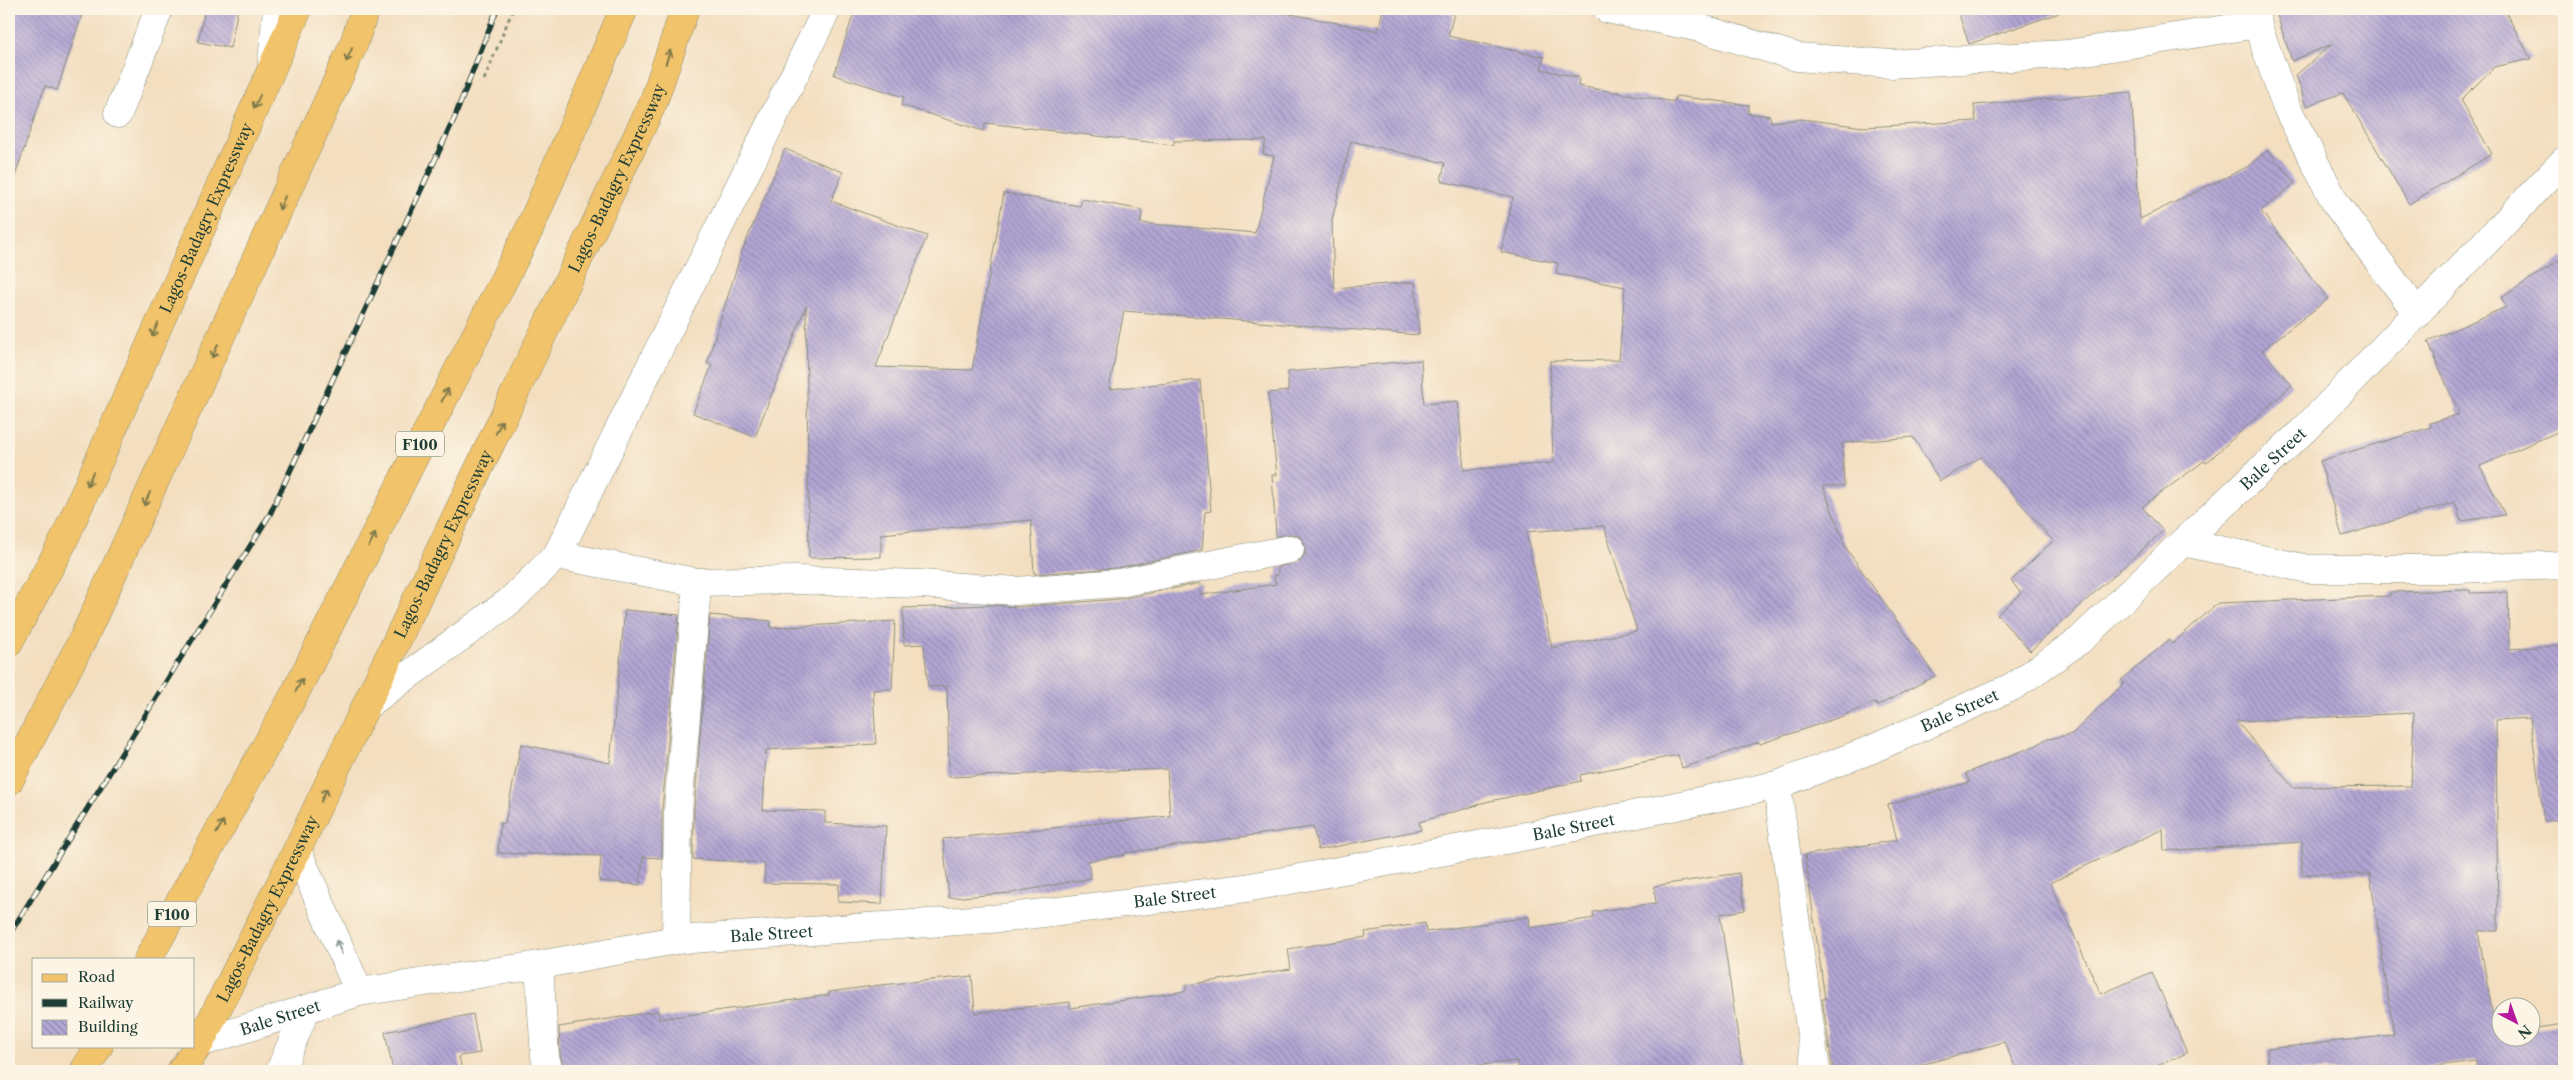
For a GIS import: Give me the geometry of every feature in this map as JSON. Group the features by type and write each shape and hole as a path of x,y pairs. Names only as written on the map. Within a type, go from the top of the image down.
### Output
{"main road":[{"name":"Lagos-Badagry Expressway","path":"9,642 63,542 298,9"},
{"path":"9,781 84,639 353,46 365,9"},
{"name":"F100","path":"149,958 294,695 524,239 624,9"},
{"name":"Lagos-Badagry Expressway","path":"181,1071 200,1043 297,850 653,103 685,9"},
{"path":"84,1071 98,1048"}],"street":[{"path":"118,114 159,9"},
{"path":"272,70 277,9"},
{"path":"366,706 510,601 557,554 827,9"},
{"path":"1607,9 1693,18 1797,57 1892,64 2067,54 2255,16 2286,106 2336,204 2418,314"},
{"name":"Bale Street","path":"200,1043 358,992 539,965 676,940 1003,918 1246,888 1574,828 1777,785 1870,750 2014,686 2080,640 2182,542 2306,428 2564,161"},
{"path":"2182,542 2308,569 2459,569 2564,565"},
{"path":"557,554 695,582 795,580 921,584 1016,591 1119,583 1290,549"},
{"path":"676,940 678,810 696,599 695,582"},
{"path":"1777,785 1816,1071"},
{"path":"297,850 358,992"},
{"path":"539,965 545,1057 549,1071"},
{"path":"280,1071 306,1008"}],"path":[{"path":"484,80 513,9"}],"building":[{"path":"9,9 84,9 57,90 45,86 15,176 9,175"},
{"path":"205,9 238,9 230,48 198,42"},
{"path":"855,9 1265,9 1378,31 1383,9 1432,9 1454,14 1448,36 1544,57 1541,69 1579,78 1578,86 1675,102 1676,96 1749,105 1748,113 1770,116 1771,122 1801,119 1863,127 1976,121 1974,105 2131,92 2140,219 2247,167 2268,150 2295,183 2261,211 2328,299 2262,350 2292,385 2206,463 2204,461 2142,507 2163,531 2030,651 1997,615 2021,593 2011,581 2053,541 1981,457 1940,481 1913,437 1842,443 1844,486 1823,486 1846,548 1935,676 1877,706 1875,702 1840,717 1682,768 1678,755 1580,775 1581,781 1477,804 1419,822 1421,830 1318,850 1313,827 1125,853 1125,855 1088,861 1091,878 1011,893 949,898 943,839 1170,816 1167,769 949,777 947,686 928,687 924,644 904,645 903,608 993,605 1017,607 1120,599 1201,583 1200,595 1276,584 1274,576 1278,575 1278,567 1300,561 1305,554 1305,546 1302,539 1295,534 1276,536 1272,475 1277,475 1268,393 1288,391 1288,372 1421,360 1424,404 1458,401 1464,470 1553,463 1550,361 1619,360 1625,287 1556,274 1558,263 1501,252 1513,197 1441,181 1445,163 1351,141 1332,220 1334,288 1415,282 1419,335 1124,311 1109,389 1200,380 1211,511 1205,512 1202,550 1117,568 1034,574 1031,520 881,534 881,557 809,558 806,306 755,437 693,413 712,365 707,363 742,251 785,149 843,172 831,201 927,236 876,367 972,370 1004,193 1080,206 1082,199 1143,210 1140,223 1255,233 1274,156 1263,154 1266,140 1174,141 1174,145 986,123 983,131 901,105 904,97 834,75","holes":["1604,526 1637,631 1552,648 1526,532"]},
{"path":"1957,9 2058,9 2059,13 1969,44"},
{"path":"2275,9 2504,9 2531,59 2494,67 2461,100 2492,154 2409,204 2343,93 2306,106 2296,75 2332,44 2292,61"},
{"path":"2564,257 2564,429 2480,466 2505,515 2461,521 2455,502 2342,536 2320,461 2431,427 2430,423 2459,414 2428,341 2506,307 2501,298"},
{"path":"2470,590 2470,593 2508,592 2509,649 2564,645 2564,819 2544,821 2530,718 2496,720 2498,931 2478,931 2490,1000 2490,1048 2540,1048 2540,1028 2564,1024 2564,1071 2478,1071 2476,1061 2391,1071 2268,1071 2267,1049 2394,1035 2370,874 2302,874 2302,842 2164,851 2163,829 2050,883 2101,994 2152,972 2187,1053 2145,1071 2017,1071 2004,1042 1899,1071 1833,1071 1822,999 1825,999 1805,855 1897,840 1888,805 1970,782 1966,773 2037,745 2044,740 2072,734 2124,683 2121,680 2169,640 2172,644 2218,603 2390,596 2390,592","holes":["2414,713 2411,786 2293,787 2236,721"]},
{"path":"625,610 679,615 662,809 662,858 643,857 640,885 599,881 601,856 498,853 500,823 505,823 521,744 610,763"},
{"path":"710,615 771,621 770,628 895,621 892,689 873,690 876,744 766,750 763,810 825,811 825,823 886,826 882,904 838,902 839,884 764,883 765,863 693,859 694,811"},
{"path":"1739,873 1745,910 1720,914 1743,1071 1519,1071 1517,1061 1430,1071 564,1071 560,1054 559,1027 658,1011 659,1019 829,995 829,992 881,985 972,976 975,1013 1070,1002 1070,1008 1186,991 1186,985 1291,969 1288,949 1366,937 1365,932 1425,923 1426,932 1529,917 1530,928 1594,918 1593,912 1656,903 1654,886"},
{"path":"473,1014 480,1053 459,1056 462,1071 393,1071 385,1032"}],"railway":[{"path":"9,935 270,514 454,119 497,9"}]}
